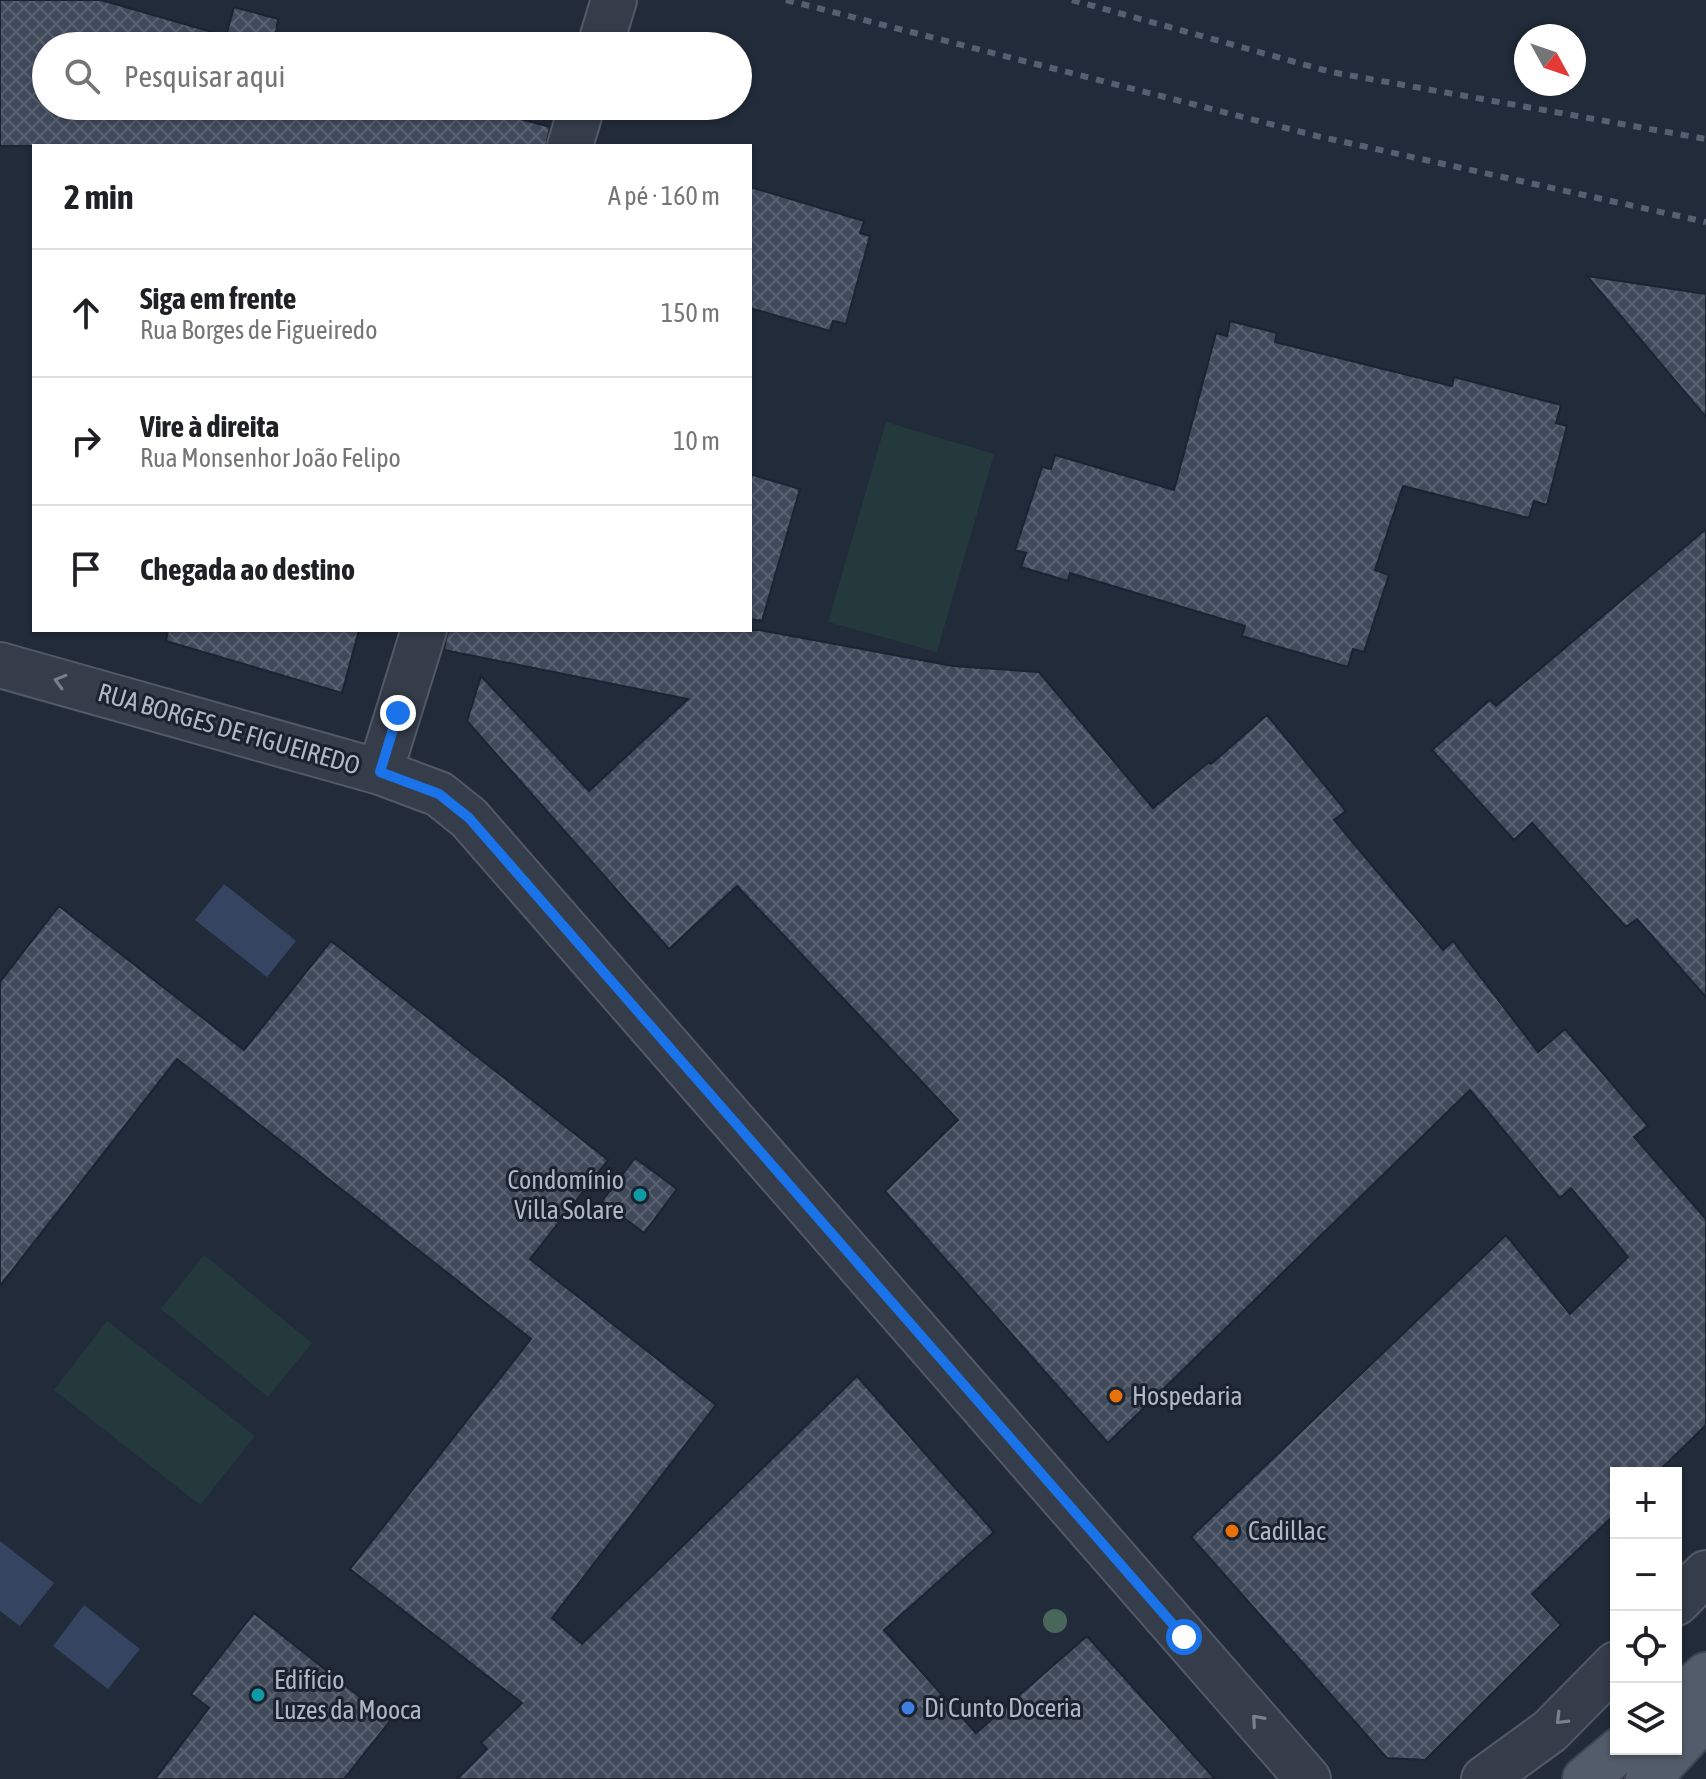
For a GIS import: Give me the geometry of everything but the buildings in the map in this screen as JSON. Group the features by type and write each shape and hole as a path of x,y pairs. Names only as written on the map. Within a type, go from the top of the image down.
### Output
{"main road":[{"path":"1682,1697 1706,1675"},
{"path":"1648,1779 1706,1716"},
{"path":"1585,1779 1614,1755"}],"street":[{"path":"604,32 614,0"},
{"path":"571,144 578,120"},
{"path":"380,772 423,632"},
{"name":"RUA BORGES DE FIGUEIREDO","path":"0,665 380,772 439,794 469,818 1308,1779"},
{"path":"1682,1597 1706,1573"},
{"path":"1484,1779 1550,1731 1610,1670"}],"green space":[{"path":"886,422 994,454 937,652 828,622"},
{"path":"204,1255 312,1343 268,1397 161,1309"},
{"path":"107,1321 255,1436 200,1505 54,1390"}],"water":[{"path":"224,884 296,941 267,977 195,920"},
{"path":"0,1541 54,1583 20,1626 0,1611"},
{"path":"84,1605 140,1649 108,1689 53,1646"}],"railway":[{"path":"786,0 1317,136 1706,222"},
{"path":"1072,0 1331,72 1706,139"}],"place":[{"name":"Condomínio Villa Solare","path":"640,1195"},
{"name":"Hospedaria","path":"1116,1396"},
{"name":"Cadillac","path":"1232,1531"},
{"name":"Edifício Luzes da Mooca","path":"258,1695"},
{"name":"Di Cunto Doceria","path":"908,1708"}],"route":[{"path":"398,713 380,772 439,794 469,818 1184,1637"}]}
